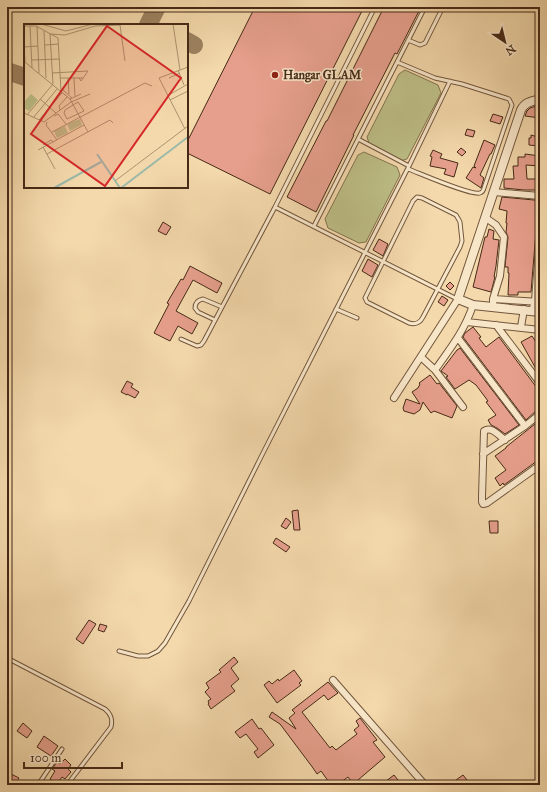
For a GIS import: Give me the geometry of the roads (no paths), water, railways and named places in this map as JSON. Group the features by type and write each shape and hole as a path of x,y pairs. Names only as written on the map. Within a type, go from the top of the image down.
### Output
{"street":[{"path":"394,398 458,299 521,110 528,102 540,99"},
{"path":"494,192 540,196"},
{"path":"486,218 496,225 504,237 500,276 493,303"},
{"path":"521,327 537,302 540,232"},
{"path":"458,299 473,305 537,302"},
{"path":"493,303 532,310"},
{"path":"435,370 458,338 467,322 473,305"},
{"path":"467,322 540,330"},
{"path":"496,325 540,383"},
{"path":"458,338 525,426"},
{"path":"421,357 435,370 463,406"},
{"path":"483,454 525,426 540,414"},
{"path":"505,440 491,429 486,429 484,431 483,504 487,503 540,465"},
{"path":"333,680 425,785"}],"lane":[{"path":"181,339 197,346 201,345 275,207 375,7"},
{"path":"314,226 426,7"},
{"path":"408,40 420,45 425,43 443,7"},
{"path":"358,139 409,167 452,186 468,191 479,193 482,192 511,109 511,102 506,98 462,84 436,78 397,62"},
{"path":"119,651 138,656 148,656 158,652 165,643 191,595 409,167 450,81"},
{"path":"417,197 456,215 460,222 462,241 458,252 438,290 422,320 416,324 409,323 365,301 383,261 414,199 417,197"},
{"path":"275,207 458,299"},
{"path":"215,320 198,312 195,305 202,299 222,307"},
{"path":"336,309 357,318"},
{"path":"7,658 105,709 111,715 112,723 109,731 67,785"},
{"path":"38,785 62,749"}],"place":[{"name":"Hangar GLAM","path":"275,75"}]}
